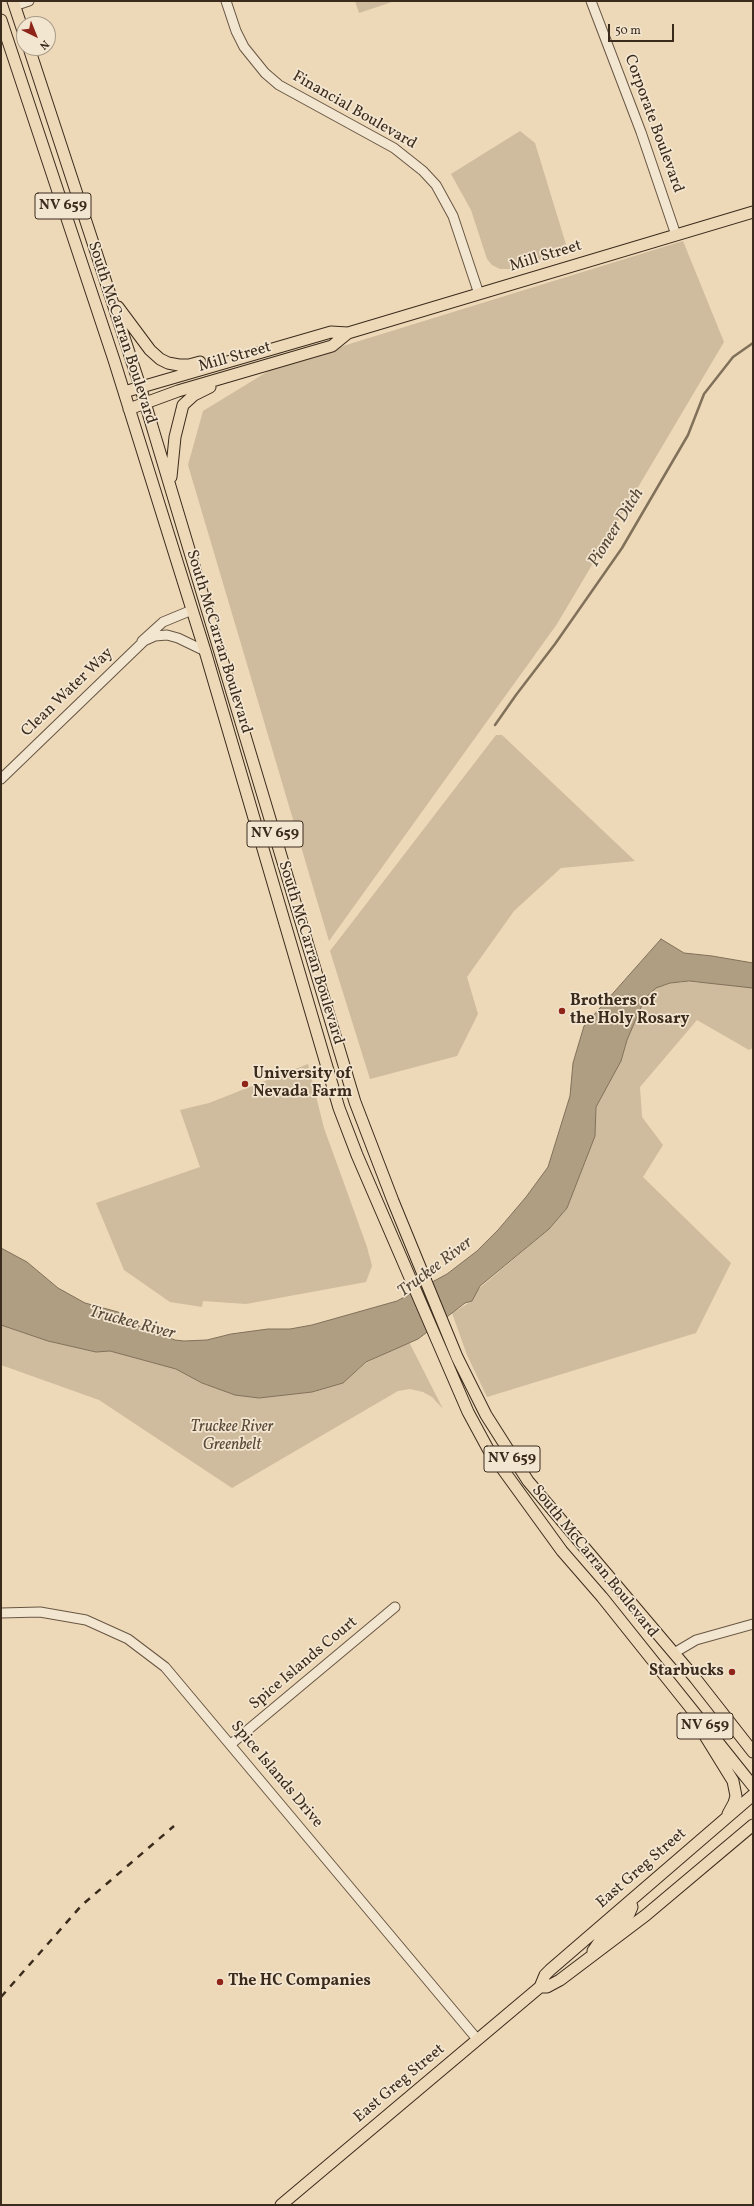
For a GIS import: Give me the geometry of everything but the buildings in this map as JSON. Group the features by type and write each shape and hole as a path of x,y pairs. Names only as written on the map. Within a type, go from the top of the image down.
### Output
{"main road":[{"path":"12,3 17,16"},
{"name":"South McCarran Boulevard","path":"1,20 124,392 205,651 339,1108 357,1155 468,1412 488,1449 508,1479 562,1551 602,1597 753,1786"},
{"name":"South McCarran Boulevard","path":"32,56 146,403 358,1109 451,1345 486,1415 520,1470 674,1653 753,1752"},
{"name":"Mill Street","path":"124,392 140,386 331,332 348,333 753,212"},
{"path":"111,296 150,350 168,363 189,366 224,355 245,357"},
{"name":"Mill Street","path":"129,410 146,403 236,374 332,346 348,333"},
{"path":"171,488 171,466 175,437 183,405 194,395 236,374"},
{"path":"322,1050 338,1046"},
{"path":"670,1681 735,1786 736,1796 731,1810 710,1832"},
{"name":"East Greg Street","path":"540,1987 544,1975 753,1795"},
{"name":"East Greg Street","path":"281,2205 540,1987 554,1985 646,1915 753,1825"},
{"path":"724,1849 753,1836"},
{"path":"586,1960 602,1938 629,1914 632,1907 630,1901"}],"street":[{"path":"12,3 29,1"},
{"name":"Financial Boulevard","path":"226,1 236,30 244,46 265,73 279,85 394,148 423,171 436,185 453,216 480,294"},
{"name":"Corporate Boulevard","path":"590,1 641,132 676,235"},
{"name":"Clean Water Way","path":"1,779 139,645 157,625 192,610"},
{"name":"Clean Water Way","path":"139,645 155,636 167,635 178,638 205,651"},
{"name":"Spice Islands Court","path":"231,1744 395,1607"},
{"name":"Spice Islands Drive","path":"1,1612 40,1612 70,1616 100,1625 128,1639 165,1667 477,2039"},
{"path":"674,1653 696,1640 753,1624"}],"green space":[{"path":"355,1 395,1 359,13"},
{"path":"520,131 535,143 568,251 509,269 500,269 492,265 487,259 471,210 451,174"},
{"path":"683,241 724,342 557,624 329,941 188,465 203,411 275,367"},
{"path":"496,735 502,735 635,861 561,868 514,911 467,977 478,1014 457,1056 370,1079 330,951"},
{"path":"686,982 753,985 753,1048 749,1050 697,1020 640,1087 642,1117 663,1145 643,1177 731,1263 696,1333 487,1397 467,1355 452,1313 472,1301 475,1292 549,1229 567,1208 595,1136 596,1107 621,1061 627,1040 645,998 656,988 670,983"},
{"path":"308,1064 324,1128 367,1247 372,1266 366,1282 246,1304 203,1301 202,1307 170,1302 124,1270 96,1203 200,1167 180,1110 209,1103"},
{"name":"Truckee River Greenbelt","path":"1,1325 48,1341 96,1352 110,1351 176,1369 202,1383 235,1395 259,1398 312,1392 343,1383 366,1363 409,1342 443,1409 432,1397 423,1392 410,1389 398,1391 232,1488 99,1400 1,1365"}],"water":[{"name":"Truckee River","path":"661,939 684,953 753,963 753,988 689,981 670,983 656,988 645,998 627,1040 621,1061 596,1107 595,1136 567,1208 549,1229 480,1286 472,1301 465,1303 418,1339 366,1362 343,1383 312,1392 259,1398 235,1395 202,1383 176,1369 110,1351 96,1352 48,1341 1,1325 1,1248 27,1262 58,1288 85,1303 118,1312 142,1328 175,1340 184,1341 207,1340 231,1334 268,1329 290,1329 312,1325 397,1301 447,1274 477,1251 498,1230 526,1197 548,1167 570,1096 573,1063 584,1026"}],"waterway":[{"name":"Pioneer Ditch","path":"495,725 555,644 622,548 688,435 704,394 733,357 753,343"}],"railway":[{"path":"1,1997 82,1905 174,1826"}],"place":[{"name":"Brothers of the Holy Rosary","path":"562,1011"},
{"name":"University of Nevada Farm","path":"245,1084"},
{"name":"Starbucks","path":"732,1672"},
{"name":"The HC Companies","path":"220,1982"}]}
